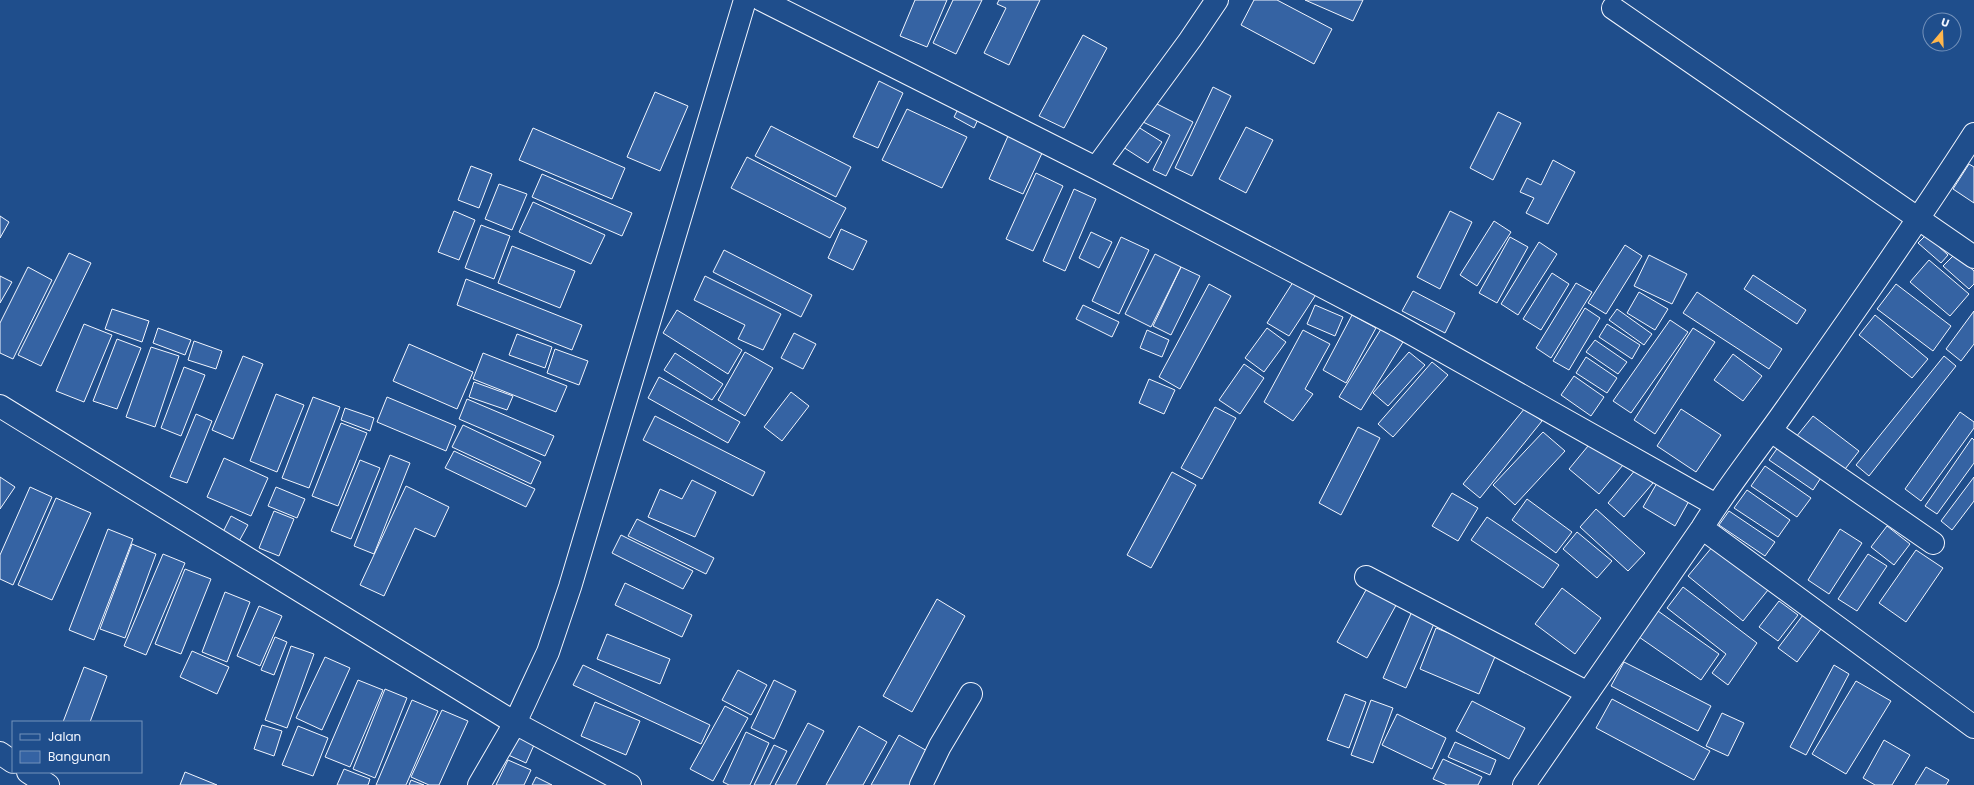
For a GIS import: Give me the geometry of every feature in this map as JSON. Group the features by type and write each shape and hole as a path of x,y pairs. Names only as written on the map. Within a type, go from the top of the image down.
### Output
{"street":[{"path":"479,785 515,723 548,652 570,587 745,0"},
{"path":"762,0 1096,168 1398,326 1716,505"},
{"path":"1096,168 1190,40 1217,0"},
{"path":"1613,8 1918,220 1974,257"},
{"path":"1524,785 1702,528 1716,505 1771,431 1918,220 1974,134"},
{"path":"0,406 515,723 630,785"},
{"path":"1771,431 1933,543"},
{"path":"1702,528 1974,727"},
{"path":"1366,577 1588,693"},
{"path":"921,785 940,746 970,694"},
{"path":"0,753 12,761"},
{"path":"30,773 48,785"}],"building":[{"path":"915,0 947,0 927,47 900,36"},
{"path":"953,0 982,0 956,54 933,43"},
{"path":"999,0 1040,0 1009,65 984,53 1006,8 997,4"},
{"path":"1254,0 1277,0 1332,29 1314,64 1241,25"},
{"path":"1305,0 1363,0 1353,21"},
{"path":"1083,35 1107,48 1064,128 1039,116"},
{"path":"879,81 903,93 878,148 853,137"},
{"path":"1213,87 1231,96 1192,176 1175,168"},
{"path":"655,92 688,106 660,171 627,157"},
{"path":"1153,102 1193,122 1166,176 1153,170 1170,135 1143,122"},
{"path":"960,105 980,115 974,128 954,117"},
{"path":"907,109 967,137 942,188 882,160"},
{"path":"1498,112 1521,123 1493,180 1470,168"},
{"path":"1135,125 1162,142 1148,163 1123,147"},
{"path":"771,126 851,167 836,197 755,156"},
{"path":"1246,127 1273,140 1246,193 1219,179"},
{"path":"533,128 625,168 612,199 519,160"},
{"path":"1008,136 1043,151 1023,194 989,179"},
{"path":"747,157 846,208 830,238 731,188"},
{"path":"1553,160 1575,172 1548,224 1526,213 1534,198 1520,192 1527,178 1541,185"},
{"path":"1969,164 1974,167 1974,203 1953,189"},
{"path":"471,166 492,174 479,208 458,200"},
{"path":"1036,173 1063,186 1033,251 1006,239"},
{"path":"542,174 632,213 622,236 532,197"},
{"path":"499,184 527,194 512,230 485,219"},
{"path":"1074,189 1096,199 1065,271 1043,261"},
{"path":"533,202 605,235 591,264 519,232"},
{"path":"454,211 475,220 459,260 438,252"},
{"path":"1450,211 1472,222 1440,289 1417,277"},
{"path":"0,216 9,222 0,238"},
{"path":"1494,221 1511,232 1477,286 1460,275"},
{"path":"481,225 510,236 494,279 465,268"},
{"path":"841,229 867,241 853,270 828,258"},
{"path":"1091,232 1112,242 1099,268 1079,258"},
{"path":"1926,235 1948,255 1941,263 1918,243"},
{"path":"1121,237 1149,250 1119,314 1092,301"},
{"path":"1510,237 1528,247 1497,303 1479,293"},
{"path":"1539,242 1557,254 1518,315 1501,304"},
{"path":"1625,245 1642,256 1606,314 1588,303"},
{"path":"512,246 575,271 560,308 498,283"},
{"path":"724,250 812,295 801,317 713,272"},
{"path":"69,253 91,263 41,366 18,355"},
{"path":"1155,254 1181,267 1151,327 1125,314"},
{"path":"1955,254 1974,271 1974,284 1969,289 1943,266"},
{"path":"1649,255 1687,274 1672,304 1634,286"},
{"path":"1929,260 1969,294 1950,316 1910,282"},
{"path":"28,267 52,280 13,359 0,353 0,323"},
{"path":"1181,267 1200,276 1171,335 1153,326"},
{"path":"1552,273 1569,284 1541,330 1523,319"},
{"path":"1753,275 1806,310 1797,324 1744,289"},
{"path":"0,276 12,282 0,303"},
{"path":"705,276 781,314 763,350 738,339 745,325 694,300"},
{"path":"466,279 582,325 572,350 457,305"},
{"path":"1295,279 1317,293 1289,336 1267,323"},
{"path":"1576,283 1592,292 1551,358 1536,348"},
{"path":"1209,284 1231,296 1180,389 1159,377"},
{"path":"1896,284 1951,326 1933,351 1877,309"},
{"path":"1413,291 1455,313 1445,333 1402,311"},
{"path":"1639,292 1668,309 1655,330 1627,313"},
{"path":"1697,292 1782,349 1769,369 1683,313"},
{"path":"1083,305 1119,322 1112,337 1076,319"},
{"path":"1315,305 1343,317 1335,336 1307,324"},
{"path":"1585,308 1600,318 1569,370 1553,361"},
{"path":"112,309 149,321 142,342 105,329"},
{"path":"1617,309 1652,334 1644,345 1609,320"},
{"path":"677,310 742,350 728,374 663,333"},
{"path":"1974,311 1974,344 1961,361 1946,349"},
{"path":"1352,315 1376,328 1346,383 1323,370"},
{"path":"1875,315 1928,359 1912,378 1859,335"},
{"path":"1670,320 1688,332 1631,413 1613,401"},
{"path":"84,324 112,335 84,402 56,391"},
{"path":"1607,324 1640,345 1632,359 1599,337"},
{"path":"158,328 191,340 185,355 153,343"},
{"path":"1267,328 1286,342 1264,372 1245,358"},
{"path":"1693,328 1715,342 1655,434 1634,420"},
{"path":"1381,329 1403,342 1361,410 1339,397"},
{"path":"1147,330 1169,340 1162,357 1140,348"},
{"path":"1303,330 1330,344 1305,389 1313,394 1293,421 1264,402"},
{"path":"794,333 816,344 803,369 781,358"},
{"path":"517,334 552,347 545,368 509,355"},
{"path":"117,339 141,348 117,409 93,401"},
{"path":"1595,340 1627,362 1618,374 1586,352"},
{"path":"194,341 222,351 216,369 188,360"},
{"path":"409,344 473,372 457,409 393,381"},
{"path":"151,347 179,356 155,427 126,417"},
{"path":"555,349 588,361 579,385 547,373"},
{"path":"745,352 773,368 745,416 718,400"},
{"path":"1409,352 1425,365 1388,406 1373,393"},
{"path":"483,353 567,386 556,412 473,379"},
{"path":"675,353 723,384 712,400 664,370"},
{"path":"1733,354 1762,376 1743,401 1714,380"},
{"path":"243,356 263,364 233,439 212,430"},
{"path":"1944,356 1956,366 1869,476 1856,465"},
{"path":"1586,357 1617,378 1607,393 1576,373"},
{"path":"1432,362 1448,375 1393,437 1378,424"},
{"path":"1244,364 1264,378 1240,414 1219,400"},
{"path":"184,367 205,375 181,436 161,428"},
{"path":"1574,376 1604,397 1591,416 1561,395"},
{"path":"659,377 740,422 728,443 648,398"},
{"path":"1149,379 1175,390 1164,414 1139,403"},
{"path":"474,382 513,396 507,410 469,397"},
{"path":"791,392 809,406 782,441 764,427"},
{"path":"276,394 304,405 277,472 250,461"},
{"path":"313,397 340,407 309,488 282,478"},
{"path":"387,397 456,426 446,451 377,422"},
{"path":"467,399 554,436 545,456 459,419"},
{"path":"1215,407 1236,418 1202,479 1181,468"},
{"path":"345,408 374,418 370,431 341,420"},
{"path":"1525,408 1542,421 1480,498 1463,484"},
{"path":"1681,409 1721,435 1696,472 1657,446"},
{"path":"1960,412 1974,422 1974,428 1921,501 1905,489"},
{"path":"196,414 212,421 187,483 170,477"},
{"path":"655,416 765,472 753,496 643,440"},
{"path":"1813,416 1859,451 1842,473 1796,437"},
{"path":"341,423 367,433 338,506 312,496"},
{"path":"463,425 541,462 531,484 452,447"},
{"path":"1358,427 1380,438 1341,515 1319,503"},
{"path":"1543,432 1565,451 1515,505 1493,485"},
{"path":"1972,438 1974,440 1974,463 1937,514 1925,506"},
{"path":"1593,440 1623,465 1599,494 1569,469"},
{"path":"1781,443 1824,473 1813,490 1769,460"},
{"path":"454,451 535,489 526,507 445,468"},
{"path":"390,455 410,463 374,554 354,546"},
{"path":"224,458 268,478 251,516 207,497"},
{"path":"360,460 380,468 351,539 331,531"},
{"path":"1765,466 1811,498 1797,517 1751,486"},
{"path":"1636,469 1653,483 1624,517 1608,503"},
{"path":"1172,472 1196,485 1151,568 1127,555"},
{"path":"0,477 15,487 0,509"},
{"path":"1974,477 1974,501 1952,530 1941,521"},
{"path":"692,480 716,492 695,537 648,517 660,489 682,499"},
{"path":"1657,483 1689,501 1675,526 1643,507"},
{"path":"406,486 449,507 435,537 415,528 384,596 360,585"},
{"path":"30,487 52,497 13,585 0,579 0,555"},
{"path":"276,487 305,499 297,518 268,506"},
{"path":"1747,490 1790,520 1778,537 1734,508"},
{"path":"1452,493 1478,508 1458,541 1432,526"},
{"path":"56,498 91,513 52,600 18,585"},
{"path":"1527,499 1572,532 1556,553 1512,520"},
{"path":"1596,509 1645,553 1628,571 1580,527"},
{"path":"274,511 294,519 279,556 259,548"},
{"path":"1729,511 1775,542 1765,556 1719,525"},
{"path":"231,516 248,525 237,545 221,536"},
{"path":"1487,517 1559,565 1543,588 1471,540"},
{"path":"637,519 714,558 706,574 628,536"},
{"path":"1887,526 1910,544 1894,565 1871,547"},
{"path":"108,529 133,539 94,640 69,630"},
{"path":"1840,529 1862,543 1829,594 1808,580"},
{"path":"1577,532 1612,561 1597,578 1563,549"},
{"path":"621,535 693,571 683,589 612,553"},
{"path":"132,544 156,554 125,638 100,629"},
{"path":"1713,546 1768,590 1743,621 1688,576"},
{"path":"1916,550 1943,568 1906,622 1879,603"},
{"path":"163,554 185,563 146,655 124,646"},
{"path":"1868,554 1887,566 1857,611 1838,599"},
{"path":"185,569 211,579 181,654 155,644"},
{"path":"1371,581 1400,598 1367,658 1337,642"},
{"path":"625,583 692,615 682,637 615,605"},
{"path":"1683,587 1757,643 1728,685 1712,673 1726,654 1667,608"},
{"path":"1562,588 1601,618 1575,654 1535,624"},
{"path":"225,592 250,602 227,662 202,652"},
{"path":"937,599 965,616 912,712 883,696"},
{"path":"1779,601 1798,615 1778,641 1759,627"},
{"path":"259,606 282,616 260,666 237,656"},
{"path":"1413,609 1436,619 1406,688 1383,678"},
{"path":"1658,611 1719,654 1701,680 1639,637"},
{"path":"1803,615 1821,629 1797,662 1778,648"},
{"path":"1436,628 1497,652 1479,694 1420,669"},
{"path":"607,634 670,659 660,684 597,659"},
{"path":"275,637 287,642 274,675 261,670"},
{"path":"291,646 314,654 287,728 265,720"},
{"path":"192,651 229,667 217,694 180,677"},
{"path":"325,657 350,668 322,730 296,718"},
{"path":"1624,662 1711,706 1698,731 1611,686"},
{"path":"583,665 710,725 701,744 573,685"},
{"path":"1834,665 1849,674 1806,755 1790,747"},
{"path":"84,667 107,676 90,721 63,721"},
{"path":"738,670 767,685 751,715 722,700"},
{"path":"358,680 383,690 350,767 325,757"},
{"path":"774,680 796,691 774,739 751,728"},
{"path":"1856,681 1891,701 1846,774 1812,754"},
{"path":"385,689 407,698 375,778 353,769"},
{"path":"1345,694 1366,702 1349,748 1327,740"},
{"path":"1612,699 1710,751 1694,780 1596,728"},
{"path":"412,700 438,711 406,785 376,785"},
{"path":"1371,700 1393,708 1373,763 1351,755"},
{"path":"1472,701 1525,728 1509,759 1456,731"},
{"path":"595,702 640,721 626,755 581,736"},
{"path":"725,706 748,718 713,781 690,769"},
{"path":"442,710 468,721 439,785 429,785 411,777"},
{"path":"1722,713 1744,723 1728,756 1706,746"},
{"path":"1397,714 1446,738 1432,769 1382,745"},
{"path":"808,723 824,731 796,785 775,785"},
{"path":"262,725 282,731 274,756 254,749"},
{"path":"298,726 328,738 313,776 282,765"},
{"path":"859,726 887,742 863,785 826,785"},
{"path":"746,732 769,743 750,785 729,785 723,782"},
{"path":"514,735 534,745 526,763 506,754"},
{"path":"899,735 929,752 911,785 871,785"},
{"path":"1884,740 1910,755 1892,785 1875,785 1863,778"},
{"path":"1455,742 1496,760 1490,775 1448,757"},
{"path":"774,745 787,751 770,785 754,785"},
{"path":"1443,759 1482,777 1478,785 1447,785 1433,779"},
{"path":"508,760 531,770 524,785 496,785"},
{"path":"1926,767 1949,780 1946,785 1915,785"},
{"path":"344,769 370,779 368,785 337,785"},
{"path":"185,772 217,785 180,785"},
{"path":"536,777 552,785 532,785"},
{"path":"411,780 424,785 409,785"}]}
